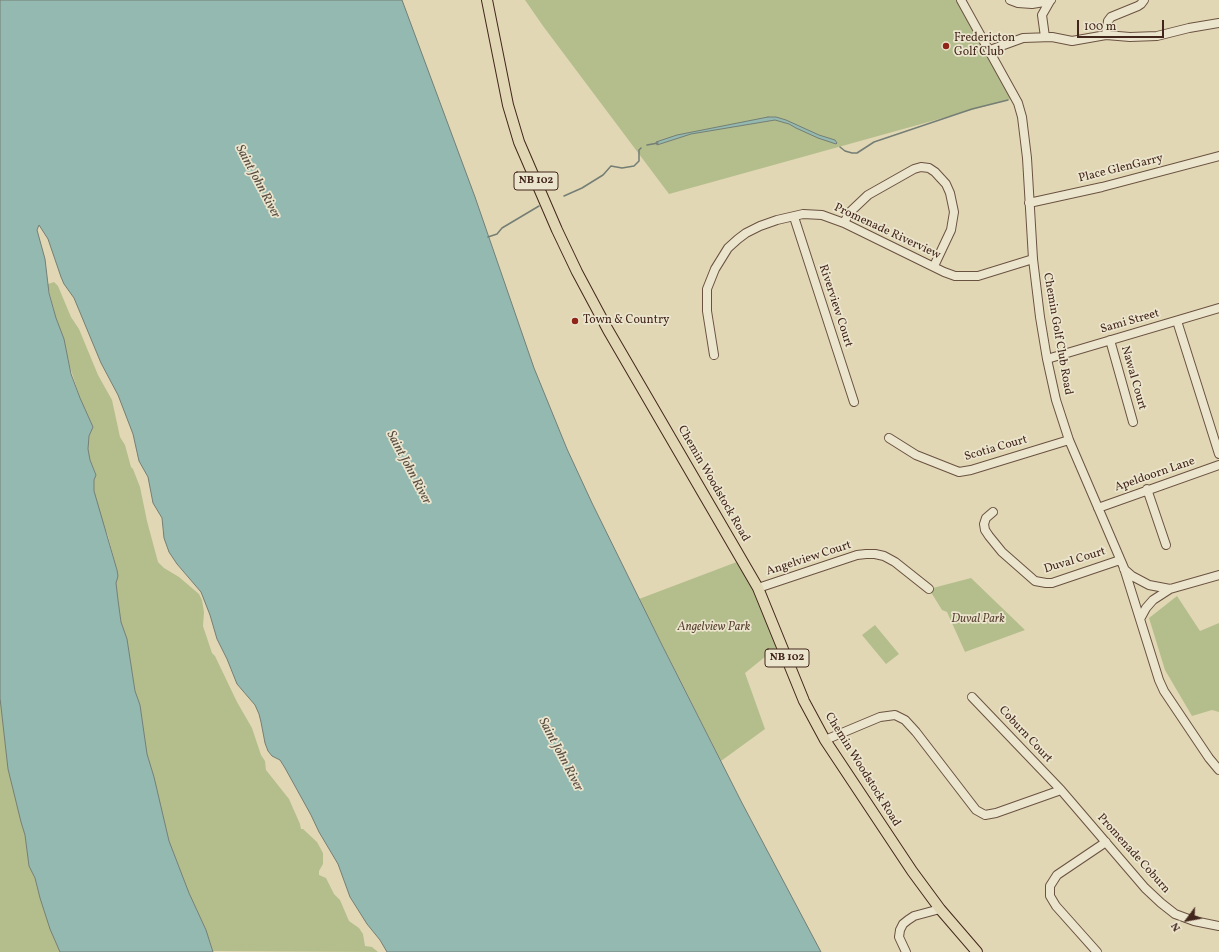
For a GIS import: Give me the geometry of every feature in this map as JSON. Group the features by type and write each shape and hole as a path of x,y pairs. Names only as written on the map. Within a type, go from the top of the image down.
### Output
{"main road":[{"name":"Chemin Woodstock Road","path":"486,0 508,105 519,142 577,272 608,330 758,588 804,701 824,740 912,871 940,909 977,952"}],"street":[{"name":"Chemin Golf Club Road","path":"961,0 1018,102 1022,117 1026,137 1033,260 1040,317 1056,400 1069,440 1124,568 1158,680 1209,758 1219,770"},
{"path":"1010,0 1018,3 1032,4 1051,1"},
{"path":"1106,35 1108,21 1111,17 1138,6 1144,0"},
{"path":"1045,37 1042,15 1051,1"},
{"path":"990,50 1023,38 1045,37 1072,41 1106,35 1130,37 1156,36 1219,23"},
{"name":"Place GlenGarry","path":"1029,203 1102,187 1219,156"},
{"path":"844,223 849,213 868,195 914,169 921,167 928,168 935,172 946,184 950,193 954,212 954,222 934,266"},
{"name":"Promenade Riverview","path":"714,355 707,311 707,289 715,269 728,248 746,233 760,226 803,214 822,215 844,223 955,276 978,276 1033,260"},
{"name":"Riverview Court","path":"794,216 854,402"},
{"name":"Sami Street","path":"1047,359 1219,308"},
{"path":"1177,321 1219,454"},
{"name":"Nawal Court","path":"1110,340 1134,422"},
{"name":"Scotia Court","path":"889,438 916,455 959,472 971,470 1069,440"},
{"name":"Apeldoorn Lane","path":"1098,508 1147,489 1219,465"},
{"path":"1147,489 1166,545"},
{"name":"Duval Court","path":"993,512 986,518 984,524 985,530 1002,552 1035,581 1046,584 1120,560"},
{"name":"Angelview Court","path":"758,588 851,557 875,554 890,559 929,589"},
{"path":"1124,568 1132,576 1149,585 1170,589"},
{"path":"1140,618 1153,600 1170,589 1219,576"},
{"name":"Coburn Court","path":"972,696 1061,790"},
{"path":"824,740 880,718 895,715 905,720 916,732 976,810 985,816 1061,790"},
{"name":"Promenade Coburn","path":"1061,790 1145,888 1175,914 1194,922 1219,926"},
{"path":"1097,952 1056,906 1050,896 1050,886 1057,875 1106,842"},
{"path":"906,952 899,937 903,924 914,916 940,909"}],"green space":[{"name":"Fredericton Golf Club","path":"525,0 961,0 1015,98 669,194"},
{"path":"54,282 58,286 71,317 79,329 98,375 112,400 120,437 125,445 131,467 140,487 158,562 199,594 202,600 204,612 203,626 212,653 215,656 237,702 252,728 261,755 265,761 266,770 289,799 301,829 303,829 317,842 323,853 323,864 319,871 319,875 326,878 334,894 340,900 349,921 359,928 363,934 365,946 372,947 378,952 213,951 206,930 189,893 169,841 147,754 140,705 135,691 127,639 121,622 116,583 117,570 93,485 96,474 90,460 88,449 89,436 93,427 80,398 70,367 64,339 56,318 48,287 48,284"},
{"name":"Angelview Park","path":"742,560 781,644 745,673 765,729 721,761 639,599"},
{"name":"Duval Park","path":"971,578 1025,630 965,652 947,612 942,610 929,589"},
{"path":"1177,596 1200,631 1219,623 1219,712 1212,710 1192,716 1165,670 1149,618"},
{"path":"875,625 899,654 886,664 862,635"},
{"path":"0,698 8,769 25,835 29,866 35,878 50,929 60,952 0,952"}],"water":[{"name":"Saint John River","path":"0,0 402,0 475,197 534,368 567,449 661,643 742,803 821,952 387,952 350,897 338,864 285,768 280,760 272,756 268,751 259,714 255,705 237,684 217,639 201,592 177,564 169,552 164,538 162,518 153,503 148,477 139,461 133,434 118,395 101,363 74,298 64,284 48,239 39,225 37,230 45,259 49,293 64,339 71,374 93,427 89,436 88,449 90,460 96,475 94,480 94,491 117,570 118,576 116,583 121,622 127,639 135,691 140,705 147,754 169,841 189,893 206,930 213,952 60,952 50,929 35,878 29,866 25,835 8,769 0,698"},
{"path":"768,117 776,117 786,120 819,135 835,140 837,143 836,144 818,138 789,124 775,120 691,134 657,145 656,142 677,135"}],"waterway":[{"path":"840,147 845,151 857,153 874,142 972,109 1008,100"},
{"path":"647,145 658,143"},
{"path":"564,196 582,188 603,175 611,166 622,168 634,166 639,161 639,150 641,148"},
{"path":"488,237 497,234 502,228 539,206"}],"place":[{"name":"Fredericton Golf Club","path":"946,46"},
{"name":"Town & Country","path":"575,321"}]}
